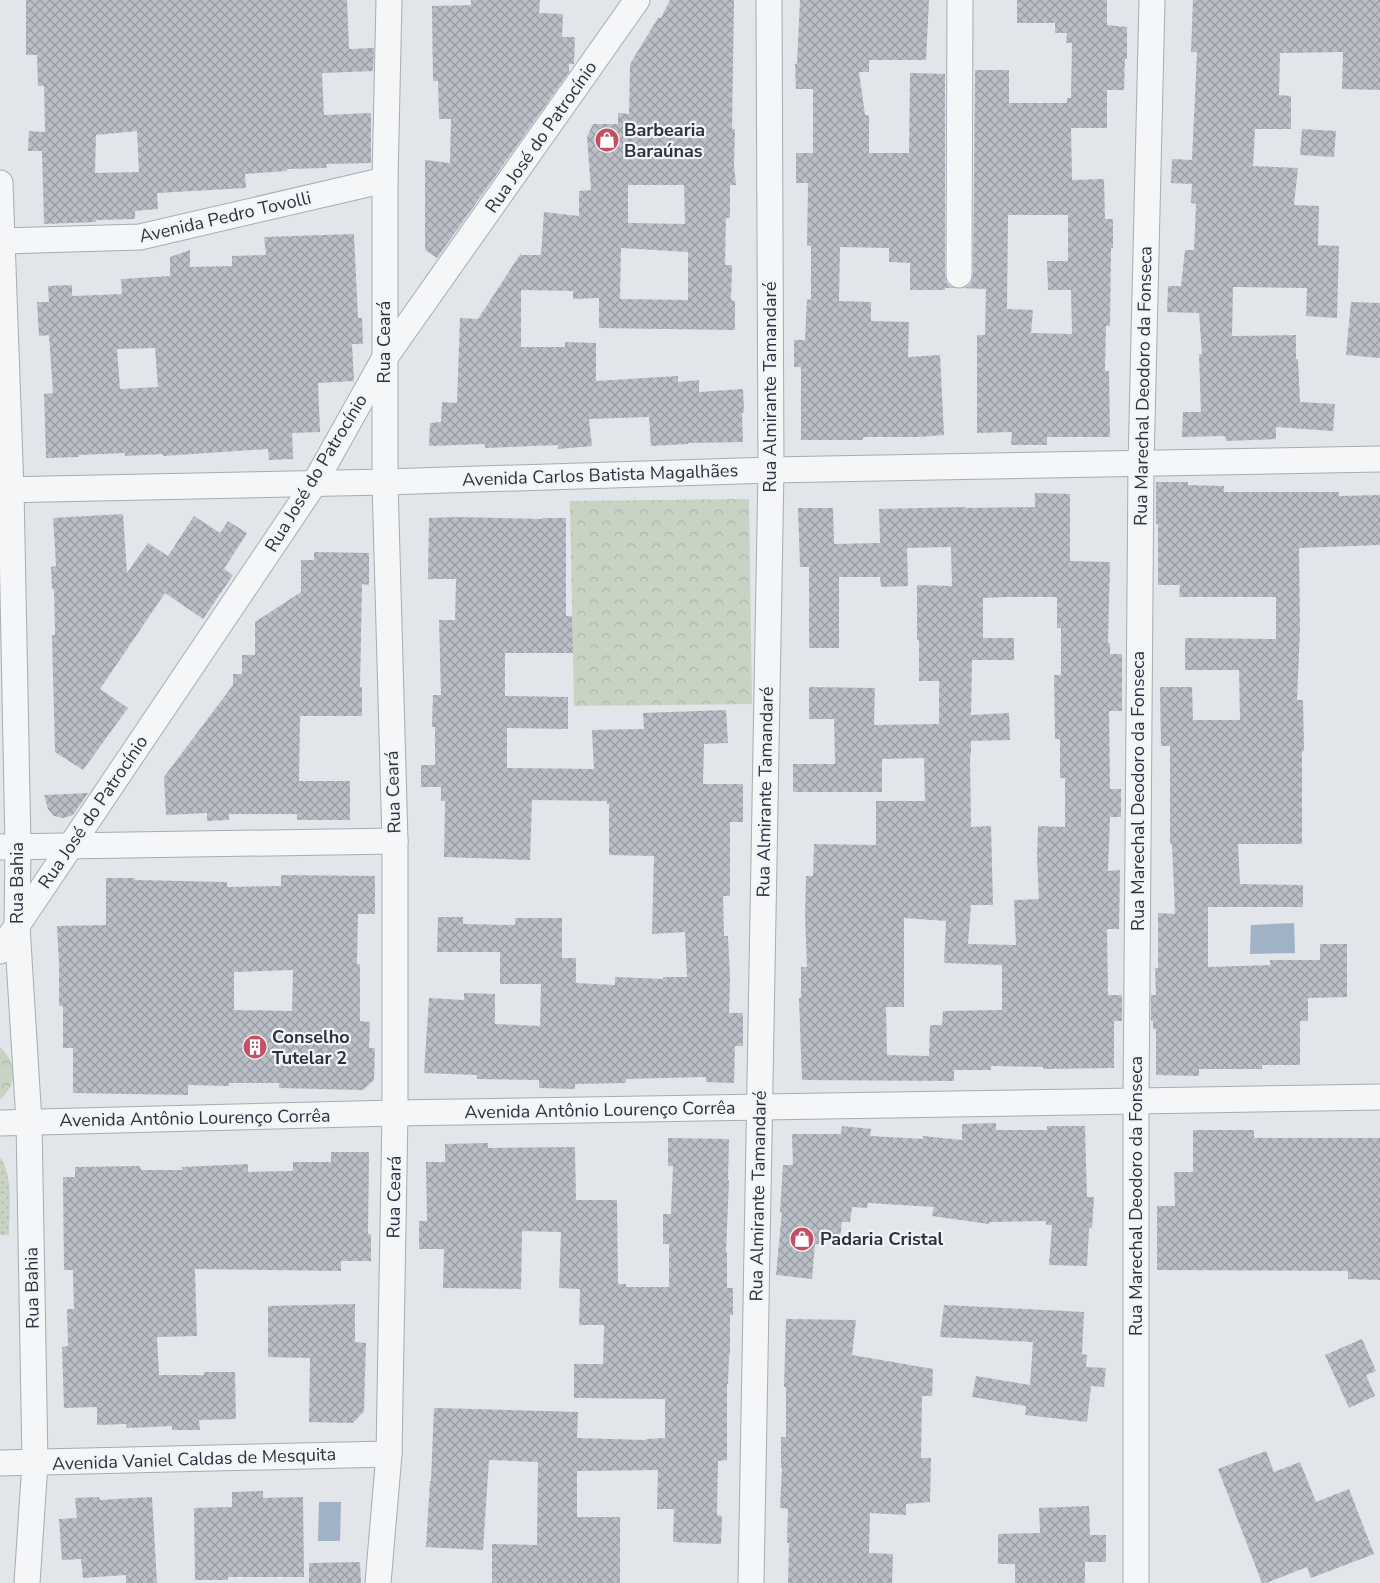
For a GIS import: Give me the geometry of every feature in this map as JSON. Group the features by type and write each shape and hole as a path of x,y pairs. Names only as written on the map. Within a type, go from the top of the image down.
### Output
{"street":[{"name":"Rua Ceará","path":"378,1583 389,1454 395,1113 395,841 385,482 384,359 385,180 390,0"},
{"name":"Rua José do Patrocínio","path":"0,951 314,484 384,359 637,0"},
{"name":"Rua Almirante Tamandaré","path":"752,1583 771,470 769,0"},
{"path":"959,276 960,0"},
{"name":"Rua Marechal Deodoro da Fonseca","path":"1136,1583 1136,1102 1140,464 1152,0"},
{"name":"Avenida Pedro Tovolli","path":"3,241 140,237 385,180"},
{"name":"Rua Bahia","path":"0,183 3,241 9,847 17,926 29,1122 35,1463 27,1583"},
{"name":"Avenida Carlos Batista Magalhães","path":"6,490 314,484 771,470 1380,459"},
{"path":"9,847 395,841"},
{"name":"Avenida Antônio Lourenço Corrêa","path":"0,1123 395,1113 1380,1097"},
{"name":"Avenida Vaniel Caldas de Mesquita","path":"0,1463 389,1454"}],"green space":[{"path":"749,499 752,704 574,706 570,501"},
{"path":"0,1047 10,1060 14,1074 10,1087 0,1100"},
{"path":"0,1157 9,1184 9,1235 0,1235"}],"water":[{"path":"1294,923 1295,953 1250,954 1251,925"},
{"path":"319,1502 341,1502 340,1541 318,1541"}],"building":[{"path":"26,0 347,0 349,49 374,48 373,71 322,73 324,115 371,113 371,163 326,164 327,168 287,169 287,171 245,174 246,188 157,193 158,209 135,211 135,219 44,224 42,151 28,151 29,131 45,132 44,86 38,86 37,55 26,55","holes":["137,131 139,172 95,173 96,135"]},
{"path":"471,0 540,0 539,13 563,14 562,37 575,37 574,64 569,64 569,72 437,258 425,250 425,160 450,163 451,119 439,119 438,81 433,81 432,6 471,5"},
{"path":"670,0 734,0 732,129 735,129 734,166 736,185 730,185 730,218 726,218 725,265 732,265 731,300 735,301 735,330 599,328 599,298 573,299 573,291 521,290 521,347 565,347 565,342 596,343 596,381 678,376 678,382 699,380 699,392 743,389 743,442 651,446 649,417 589,419 592,446 558,449 558,445 485,448 485,444 429,446 430,423 441,422 442,402 457,403 460,318 478,319 521,253 521,255 541,255 544,212 579,216 579,191 591,190 587,137 593,124 618,124 618,113 629,114 630,64 658,18 661,18","holes":["628,185 684,185 685,224 628,223","621,248 688,252 688,300 620,299"]},
{"path":"800,0 929,0 926,60 869,60 869,72 859,72 865,115 869,115 869,153 909,153 910,73 945,74 945,275 947,283 955,288 945,288 945,290 910,290 910,263 889,262 889,248 840,247 839,301 871,302 871,321 909,322 908,357 940,355 944,435 863,437 863,440 801,440 801,367 794,367 794,340 805,340 807,299 811,300 811,246 807,246 808,183 796,183 796,153 813,153 813,89 796,89 795,64 797,64"},
{"path":"1017,0 1107,0 1107,25 1127,27 1127,59 1125,59 1124,90 1107,90 1107,128 1071,128 1072,180 1104,179 1105,219 1113,219 1110,326 1106,326 1105,371 1109,371 1110,437 1047,437 1047,445 1011,445 1012,432 977,433 977,335 985,335 986,289 962,288 967,287 971,283 973,275 975,70 1009,70 1009,103 1067,103 1067,98 1071,98 1072,43 1066,43 1067,33 1055,33 1055,23 1017,23","holes":["1008,215 1068,215 1068,261 1047,261 1048,290 1071,290 1072,334 1031,333 1033,310 1007,309"]},
{"path":"1193,0 1380,0 1380,90 1342,89 1343,52 1280,53 1279,95 1291,96 1291,129 1255,129 1253,166 1298,168 1294,205 1319,206 1318,245 1339,246 1337,318 1306,316 1307,288 1233,287 1232,336 1296,335 1300,402 1335,404 1333,431 1276,427 1276,439 1226,441 1225,436 1182,437 1183,412 1201,412 1199,354 1202,354 1199,313 1167,312 1168,286 1181,286 1185,250 1194,250 1196,204 1191,203 1192,184 1171,183 1172,159 1192,160 1197,52 1191,52"},
{"path":"1302,129 1336,131 1334,157 1300,155"},
{"path":"354,234 358,318 362,318 363,344 352,344 354,381 318,383 320,432 292,433 293,459 269,460 268,449 163,456 163,454 125,456 125,453 46,458 44,394 53,393 49,335 39,336 37,302 49,302 48,286 72,285 72,296 122,294 121,279 170,276 170,257 190,250 190,267 232,266 232,256 266,255 264,237","holes":["155,348 158,387 120,389 117,349"]},
{"path":"1351,302 1380,303 1380,358 1346,355"},
{"path":"1156,482 1188,482 1188,485 1224,486 1224,492 1339,492 1339,496 1380,495 1380,545 1299,548 1300,630 1297,700 1303,700 1302,844 1238,844 1240,884 1303,885 1303,907 1208,907 1208,967 1270,965 1270,960 1320,960 1320,944 1347,944 1347,997 1308,998 1308,1021 1300,1021 1300,1065 1262,1065 1262,1069 1199,1069 1199,1076 1156,1075 1156,1029 1153,1029 1153,1021 1151,1021 1151,995 1156,995 1155,968 1158,968 1158,913 1175,914 1172,844 1170,844 1170,746 1161,746 1160,687 1192,687 1193,720 1240,720 1239,670 1185,670 1185,638 1276,639 1276,597 1179,597 1180,585 1158,585"},
{"path":"1035,493 1070,494 1070,561 1110,562 1108,643 1110,643 1110,654 1122,654 1122,711 1109,711 1110,789 1121,789 1121,817 1110,817 1108,871 1120,870 1119,929 1107,929 1108,995 1122,995 1122,1021 1114,1021 1114,1068 1043,1069 1043,1067 991,1066 991,1070 954,1070 954,1081 802,1080 799,998 801,998 801,967 807,967 806,876 813,876 814,844 876,845 876,801 925,801 924,758 882,759 882,792 793,792 793,764 835,764 834,719 809,719 809,687 875,688 874,725 939,724 939,681 919,681 917,585 952,586 951,547 907,548 908,586 881,587 880,577 839,577 839,648 809,648 809,567 800,567 798,508 833,508 834,544 880,543 879,509 1035,507","holes":["1057,597 1057,628 1061,628 1061,675 1054,675 1055,739 1060,739 1060,778 1065,778 1065,827 1038,826 1039,899 1014,900 1016,945 968,944 971,905 993,905 991,826 971,827 971,741 1010,740 1009,713 971,715 972,660 1014,660 1014,638 983,638 983,598","904,918 946,921 944,963 1002,965 1002,1010 943,1011 942,1025 930,1025 929,1056 887,1055 886,1007 904,1007"]},
{"path":"123,514 127,573 148,543 168,556 194,516 220,533 228,521 247,533 224,569 233,575 203,619 165,593 100,689 128,708 83,770 55,752 52,635 55,635 54,589 52,589 51,567 56,566 53,518"},
{"path":"429,518 566,518 566,616 572,616 573,653 505,653 505,696 568,697 568,729 507,728 507,768 594,769 592,730 644,729 643,713 726,710 728,743 704,744 703,784 743,784 743,822 730,822 730,896 723,896 724,936 728,936 729,1013 743,1013 743,1046 735,1046 734,1083 706,1082 706,1077 626,1079 626,1083 575,1084 575,1089 539,1088 539,1080 477,1079 477,1075 424,1073 429,998 464,1000 464,993 495,994 495,1024 540,1026 541,984 500,984 500,952 437,952 438,917 463,917 463,924 515,925 515,918 562,918 562,958 576,958 576,983 615,985 615,977 663,979 663,977 687,977 685,932 652,934 654,856 609,855 609,804 607,804 607,801 532,800 530,860 444,857 445,801 441,801 441,787 421,787 421,765 435,765 435,727 432,727 433,695 441,695 439,620 455,620 456,579 428,579"},
{"path":"314,552 369,553 369,585 362,584 360,687 362,687 362,716 300,716 299,781 350,781 350,820 297,820 297,814 229,814 229,820 207,821 207,813 166,815 164,777 233,685 233,674 242,674 242,655 255,655 255,622 301,592 301,560 314,560"},
{"path":"88,793 73,815 63,818 54,816 48,809 44,795"},
{"path":"281,875 375,876 375,914 358,914 357,964 360,964 360,1021 370,1022 369,1048 375,1048 374,1080 363,1090 279,1088 279,1083 229,1083 229,1086 188,1085 188,1095 73,1093 73,1048 63,1048 63,1006 59,1006 57,926 106,925 106,878 227,882 227,887 281,886","holes":["293,970 292,1011 234,1010 234,972"]},
{"path":"996,1123 996,1130 1047,1130 1047,1126 1085,1126 1087,1197 1094,1197 1092,1228 1089,1228 1087,1266 1049,1265 1052,1225 1046,1225 1046,1221 990,1222 989,1224 932,1216 934,1207 868,1203 867,1208 852,1207 850,1222 842,1222 840,1238 825,1237 825,1245 815,1244 812,1279 776,1275 782,1212 780,1212 783,1165 793,1165 792,1134 841,1134 842,1126 871,1129 870,1136 923,1139 923,1136 962,1140 962,1124"},
{"path":"1193,1130 1254,1130 1254,1138 1380,1138 1380,1280 1348,1279 1348,1271 1157,1270 1157,1206 1175,1206 1174,1172 1193,1172"},
{"path":"668,1138 729,1139 726,1252 727,1288 733,1288 733,1315 730,1315 730,1355 727,1384 727,1460 718,1461 717,1515 722,1516 721,1544 673,1542 674,1509 657,1509 658,1470 577,1471 577,1517 620,1517 620,1583 492,1583 492,1544 537,1545 538,1462 489,1460 483,1550 426,1547 434,1408 578,1412 577,1438 646,1440 665,1438 665,1399 574,1398 574,1364 603,1364 604,1325 579,1325 580,1289 559,1288 561,1232 522,1231 521,1289 443,1288 444,1249 419,1249 419,1221 427,1221 426,1162 445,1162 445,1144 488,1143 488,1148 575,1147 576,1200 617,1200 618,1284 626,1284 626,1287 669,1287 669,1244 663,1244 663,1214 671,1214 673,1166 668,1166"},
{"path":"331,1152 369,1152 368,1234 371,1234 371,1261 341,1261 341,1271 195,1269 197,1336 157,1337 159,1375 204,1375 204,1372 235,1372 236,1419 199,1420 200,1430 172,1430 172,1426 127,1428 126,1424 97,1425 97,1407 64,1408 62,1347 68,1346 67,1309 74,1309 73,1270 64,1270 63,1177 75,1177 75,1167 140,1166 141,1170 182,1170 182,1167 248,1164 248,1172 293,1171 293,1162 331,1162"},
{"path":"355,1304 355,1342 366,1343 364,1411 353,1423 309,1422 310,1358 268,1357 268,1306"},
{"path":"944,1305 1084,1312 1082,1354 1087,1355 1086,1367 1106,1368 1104,1387 1091,1386 1087,1422 1025,1415 1026,1406 972,1397 976,1376 1030,1385 1033,1342 940,1337"},
{"path":"786,1319 856,1320 852,1355 933,1369 932,1396 922,1396 921,1458 931,1458 930,1502 906,1504 906,1515 870,1513 869,1553 893,1554 892,1583 788,1583 788,1509 780,1508 781,1437 786,1437 786,1387 784,1387"},
{"path":"1362,1339 1376,1371 1366,1375 1375,1396 1349,1408 1325,1355"},
{"path":"1266,1451 1274,1472 1300,1462 1316,1502 1349,1489 1374,1554 1311,1578 1307,1567 1262,1583 1218,1469"},
{"path":"263,1491 263,1498 303,1497 304,1577 228,1577 228,1580 195,1580 194,1508 232,1507 232,1492"},
{"path":"99,1497 100,1500 152,1497 157,1583 126,1583 126,1575 83,1578 81,1559 62,1560 59,1519 77,1518 75,1498"},
{"path":"1089,1506 1090,1535 1106,1535 1106,1562 1085,1562 1085,1583 1015,1583 1015,1564 998,1564 998,1534 1040,1533 1039,1508"},
{"path":"360,1562 361,1583 309,1583 309,1563"}],"place":[{"name":"Barbearia Baraúnas","path":"607,140"},
{"name":"Conselho Tutelar 2","path":"255,1047"},
{"name":"Padaria Cristal","path":"802,1239"}]}
